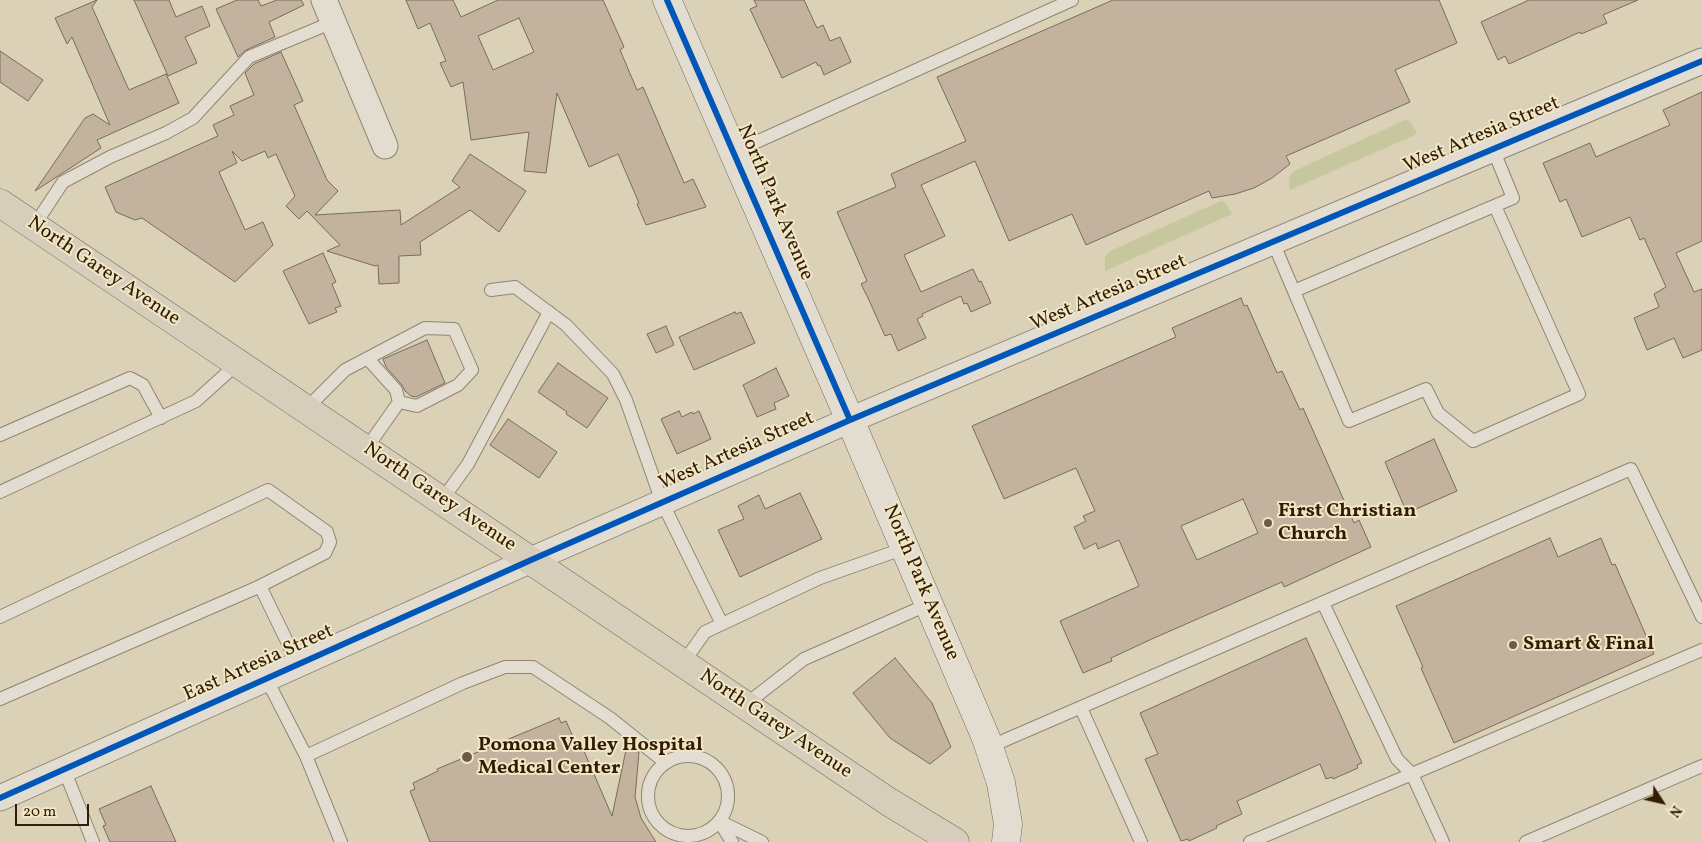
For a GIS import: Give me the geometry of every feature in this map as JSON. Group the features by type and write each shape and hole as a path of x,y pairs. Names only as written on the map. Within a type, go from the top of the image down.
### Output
{"main road":[{"name":"North Garey Avenue","path":"2,209 34,226 889,802 955,842"}],"street":[{"name":"North Park Avenue","path":"667,0 850,420 989,747 1002,783 1008,824 1006,842"},
{"path":"329,11 385,146"},
{"name":"West Artesia Street","path":"531,560 850,420 1702,61"},
{"name":"East Artesia Street","path":"0,798 531,560"}],"lane":[{"path":"734,152 1072,0"},
{"path":"34,226 63,182 110,157 166,133 193,118 250,57 329,11"},
{"path":"1294,291 1513,198 1493,149"},
{"path":"1273,242 1349,421 1426,389 1438,413 1473,441 1579,394 1495,206"},
{"path":"491,290 515,287 566,325 613,374 626,400 662,502 722,624"},
{"path":"442,500 468,464 549,312"},
{"path":"306,409 345,370 425,328 454,329 472,370 458,385 417,406 399,402"},
{"path":"366,449 399,402 396,390 368,358"},
{"path":"0,492 196,401 238,363"},
{"path":"0,435 130,378 143,385 160,418"},
{"path":"989,747 1631,469 1702,617"},
{"path":"0,617 268,490 327,532 330,542 325,554 262,585 0,698"},
{"path":"684,663 705,632 820,578 905,548"},
{"path":"262,585 260,586 298,664"},
{"path":"1323,603 1397,759 1412,774 1443,842"},
{"path":"745,705 804,659 928,604"},
{"path":"1250,842 1702,650"},
{"path":"306,756 463,683 505,667 533,667 610,718 666,763"},
{"path":"266,678 306,756 342,842"},
{"path":"1081,708 1141,842"},
{"path":"690,756 702,758 713,764 721,773 726,785 728,798 725,810 719,821 709,830 696,835 682,835 669,831 658,823 651,811 648,798 650,785 656,772 666,763 677,757 690,756"},
{"path":"1526,842 1702,766"},
{"path":"64,769 93,842"},
{"path":"719,821 732,842"},
{"path":"719,821 762,842"}],"green space":[{"path":"1405,120 1410,121 1417,134 1290,190 1289,177 1294,171"},
{"path":"1221,201 1225,202 1232,214 1105,271 1105,257 1110,251"}],"building":[{"path":"97,0 92,7 129,90 166,74 179,103 97,140 101,148 35,191 85,118 93,114 110,125 72,37 67,44 55,18"},
{"path":"134,0 169,0 176,17 202,6 210,26 185,37 197,63 168,76"},
{"path":"237,0 258,0 261,6 277,0 301,0 304,5 269,22 275,37 246,50 238,57 216,9"},
{"path":"406,0 453,0 461,17 498,0 603,0 624,47 620,50 637,90 643,87 684,183 693,179 706,207 646,225 637,204 639,203 618,154 589,167 557,93 546,173 524,171 529,132 471,140 463,82 451,87 440,63 446,61 430,23 418,29","holes":["519,18 534,52 493,70 478,36"]},
{"path":"754,0 804,0 817,28 823,25 830,41 840,37 851,62 824,75 820,65 818,66 816,62 782,78 750,9 757,6"},
{"path":"1113,0 1439,0 1457,43 1395,70 1410,102 1286,156 1290,164 1272,178 1254,188 1212,198 1209,191 1086,245 1072,214 1009,241 975,161 921,185 945,236 904,255 921,292 973,269 991,303 971,312 967,303 964,304 961,296 922,314 923,316 917,319 926,338 898,351 891,334 885,336 861,284 867,281 837,212 896,187 891,174 966,141 937,77"},
{"path":"1529,0 1638,0 1603,15 1607,23 1581,34 1580,32 1509,64 1505,56 1498,60 1481,22"},
{"path":"0,51 43,80 28,101 0,82"},
{"path":"281,52 303,101 294,105 327,180 338,191 315,215 400,210 401,225 460,187 452,181 470,154 526,191 499,232 470,210 420,242 421,255 399,256 399,283 379,284 378,265 375,266 327,251 340,245 307,211 299,219 286,206 295,196 276,154 268,158 265,151 242,161 232,151 237,163 219,172 245,230 263,222 273,245 235,282 142,218 135,220 116,212 105,187 218,136 213,125 234,115 230,106 254,95 245,73 254,64"},
{"path":"1702,92 1702,241 1676,253 1694,292 1702,289 1702,350 1683,358 1674,338 1647,350 1634,318 1659,307 1654,294 1666,287 1644,238 1640,240 1630,217 1582,237 1566,199 1560,202 1543,163 1590,143 1596,157 1670,125 1663,110"},
{"path":"323,253 336,282 332,284 341,306 335,308 337,312 309,324 283,271"},
{"path":"1241,298 1244,306 1247,305 1277,373 1282,371 1300,410 1303,408 1354,523 1359,520 1371,547 1284,587 1282,582 1154,638 1111,658 1112,661 1083,673 1060,621 1139,586 1119,540 1098,549 1096,543 1084,549 1074,527 1086,521 1083,516 1095,511 1076,468 1004,499 972,426 1176,337 1172,328","holes":["1243,499 1258,533 1197,560 1181,526"]},
{"path":"735,312 736,314 741,312 755,343 694,370 679,337"},
{"path":"666,326 674,345 656,353 647,334"},
{"path":"427,340 445,383 416,397 411,396 386,367 383,359"},
{"path":"558,363 608,398 587,428 538,392"},
{"path":"776,368 789,396 774,403 776,409 757,417 743,385"},
{"path":"679,411 682,417 699,411 711,439 677,454 661,419"},
{"path":"508,419 557,452 539,478 490,445"},
{"path":"1434,439 1457,491 1407,513 1385,462"},
{"path":"800,493 822,539 740,577 718,530 744,519 738,506 759,495 765,509"},
{"path":"1550,538 1558,557 1601,538 1612,565 1615,564 1654,654 1454,743 1396,606"},
{"path":"1306,638 1362,763 1357,765 1358,768 1333,779 1332,777 1326,779 1320,764 1237,801 1242,814 1189,841 1188,839 1181,841 1145,759 1158,754 1140,713"},
{"path":"895,658 932,703 951,747 930,764 890,738 853,693"},
{"name":"Pomona Valley Hospital Medical Center","path":"559,718 561,723 566,721 577,746 581,744 612,816 626,750 639,752 635,797 641,818 656,842 430,842 410,791 415,789 413,783 438,771 437,769"},
{"path":"151,786 176,842 110,842 103,826 106,825 99,809"}],"cycle path":[{"path":"667,0 850,420"},
{"path":"0,798 531,560 850,420 1702,61"}],"place":[{"name":"First Christian Church","path":"1268,523"},
{"name":"Smart & Final","path":"1513,645"},
{"name":"Pomona Valley Hospital Medical Center","path":"467,757"}]}
